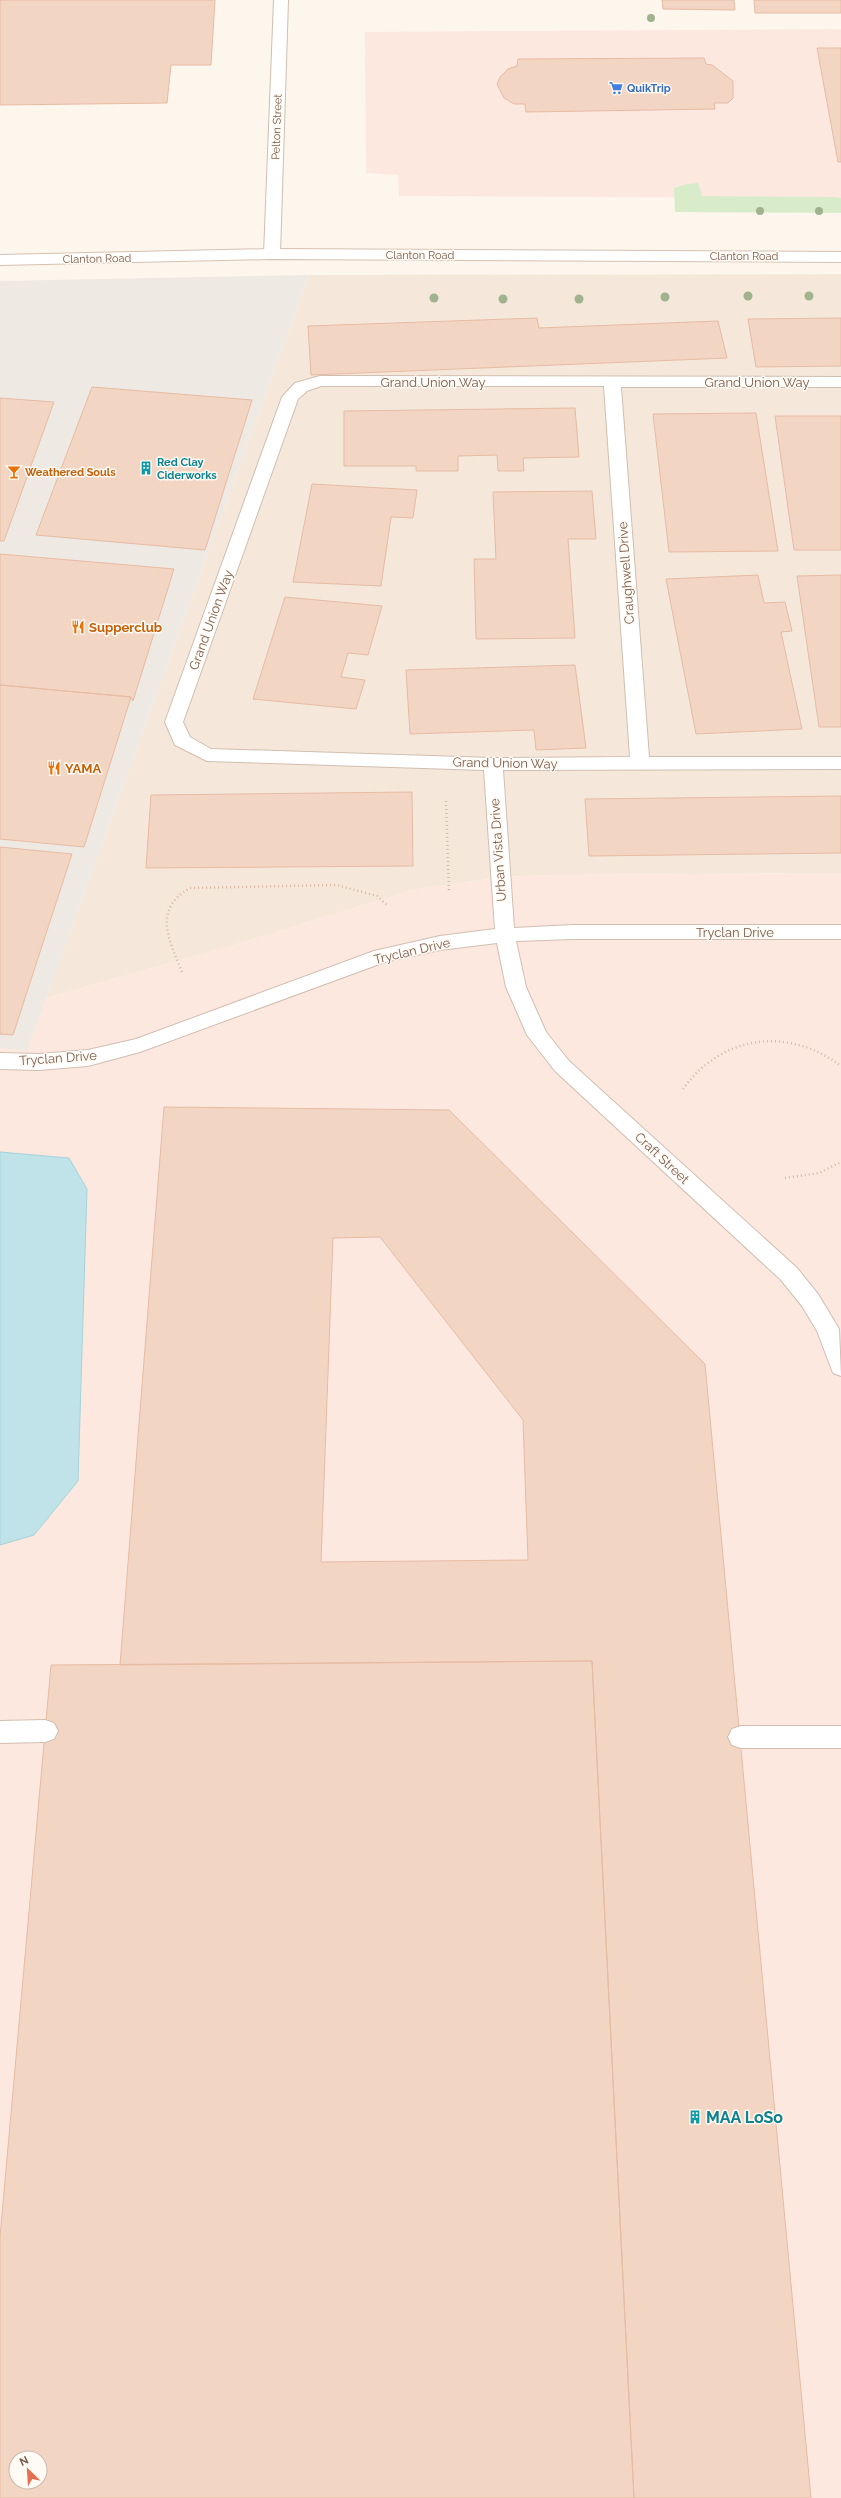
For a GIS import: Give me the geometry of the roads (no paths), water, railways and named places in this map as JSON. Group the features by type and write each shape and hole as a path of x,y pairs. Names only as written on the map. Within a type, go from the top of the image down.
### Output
{"street":[{"name":"Pelton Street","path":"272,254 282,0"},
{"name":"Clanton Road","path":"0,260 272,254 841,256"},
{"name":"Grand Union Way","path":"841,382 612,383 320,381 301,387 290,397 174,722 182,740 207,755 494,764 841,763"},
{"name":"Craughwell Drive","path":"612,383 640,763"},
{"name":"Urban Vista Drive","path":"494,764 505,935"},
{"name":"Tryclan Drive","path":"0,1061 39,1062 88,1058 140,1045 381,956 440,943 505,935 573,932 841,932"},
{"name":"Craft Street","path":"505,935 516,987 537,1035 562,1066 788,1274 810,1300 828,1329 841,1367"},
{"path":"0,1732 45,1731"},
{"path":"741,1737 841,1737"}],"water":[{"path":"0,1152 69,1158 87,1189 78,1481 34,1535 0,1545"}],"place":[{"name":"QuikTrip","path":"616,88"},
{"name":"Red Clay Ciderworks","path":"146,468"},
{"name":"Weathered Souls","path":"14,472"},
{"name":"Supperclub","path":"78,627"},
{"name":"YAMA","path":"54,768"},
{"name":"MAA LoSo","path":"695,2117"}]}
